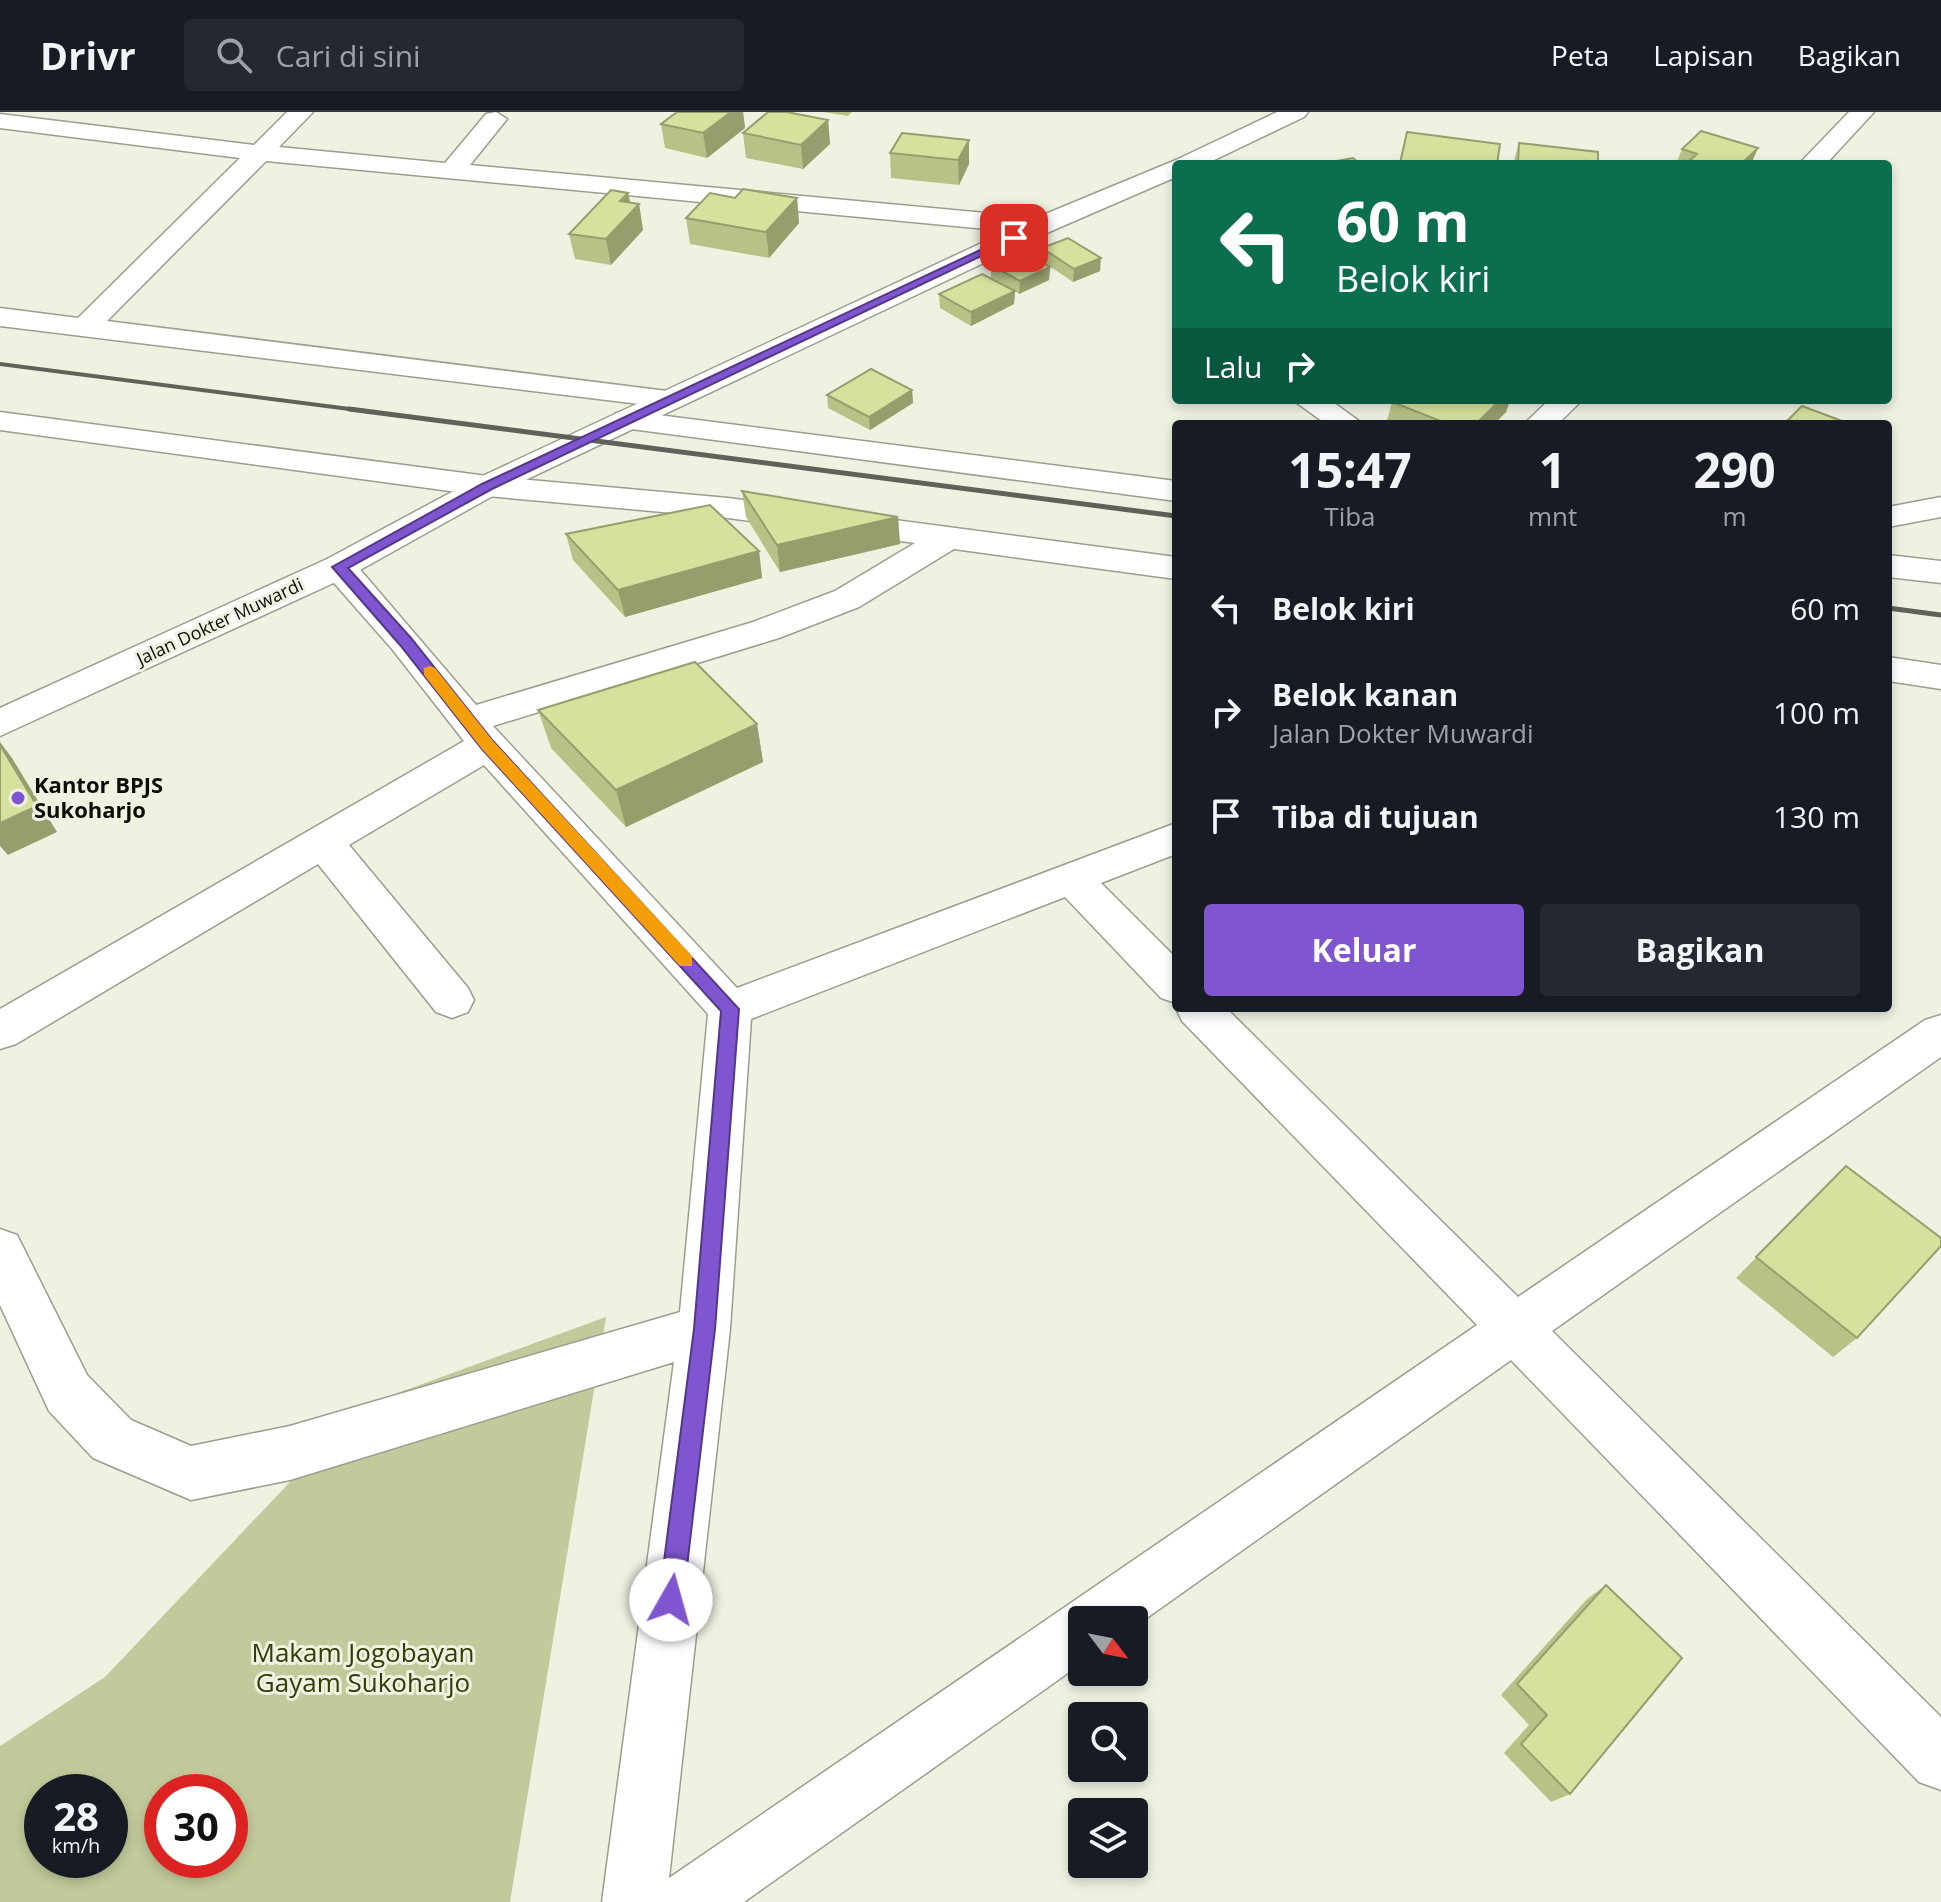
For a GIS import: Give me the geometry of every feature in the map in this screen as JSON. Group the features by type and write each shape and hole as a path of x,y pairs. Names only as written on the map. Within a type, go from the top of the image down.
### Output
{"street":[{"path":"84,328 301,112"},
{"path":"1194,160 1296,112"},
{"path":"1816,160 1862,112"},
{"path":"451,172 495,119"},
{"path":"0,121 259,153 1040,226"},
{"name":"Jalan Dokter Muwardi","path":"0,723 339,567 487,486 1040,226 1172,170"},
{"path":"0,317 672,399"},
{"path":"1315,404 1341,420"},
{"path":"1544,420 1562,404"},
{"path":"627,420 1172,490"},
{"path":"1,422 487,486 728,508 1172,567"},
{"path":"1892,516 1941,507"},
{"path":"0,1031 323,841 478,733 847,599 951,536"},
{"path":"1892,566 1941,572"},
{"path":"339,567 478,733 730,1009 704,1329 634,1902"},
{"path":"1892,670 1941,677"},
{"path":"730,1009 1172,840"},
{"path":"323,841 452,1000"},
{"path":"1071,878 1172,982"},
{"path":"1202,1012 1941,1760"},
{"path":"1114,1606 1941,1033"},
{"path":"0,1251 68,1393 112,1439 191,1473 290,1453 704,1329"},
{"path":"689,1902 1068,1638"}],"green space":[{"name":"Makam Jogobayan Gayam Sukoharjo","path":"606,1317 510,1902 0,1902 0,1746 105,1677 362,1406"}],"building":[{"path":"677,112 731,112 703,133 661,124"},
{"path":"768,112 787,112 828,120 801,145 743,133"},
{"path":"1701,131 1758,148 1745,160 1690,160 1697,154 1682,149"},
{"path":"1407,132 1500,144 1498,160 1401,160"},
{"path":"902,133 969,140 958,160 890,153"},
{"path":"1519,143 1598,152 1598,160 1518,160"},
{"path":"743,189 797,198 766,232 686,218 710,193 735,198"},
{"path":"611,190 628,193 620,201 639,204 606,239 569,234"},
{"path":"1068,238 1101,258 1074,269 1042,248"},
{"path":"1021,251 1050,267 1020,281 991,265"},
{"path":"982,274 1015,291 971,312 939,294"},
{"path":"871,369 912,390 869,417 827,395"},
{"path":"1397,404 1496,404 1480,420 1438,420"},
{"path":"1802,406 1839,420 1788,420"},
{"path":"742,491 898,517 777,545"},
{"path":"710,505 759,551 618,590 566,534"},
{"path":"695,662 757,724 616,790 538,710"},
{"path":"0,745 37,806 0,823"},
{"path":"1846,1166 1941,1238 1941,1246 1857,1338 1756,1257"},
{"path":"1606,1585 1682,1658 1570,1794 1521,1744 1547,1715 1517,1684"}],"railway":[{"path":"0,364 365,411"},
{"path":"349,409 1172,515"},
{"path":"1892,609 1941,615"}],"slow traffic":[{"path":"430,671 488,745 686,961"}],"place":[{"name":"Kantor BPJS Sukoharjo","path":"18,798"}],"route":[{"path":"671,1600 704,1329 730,1009 488,745 405,641 339,567 487,486 1014,238"}]}
